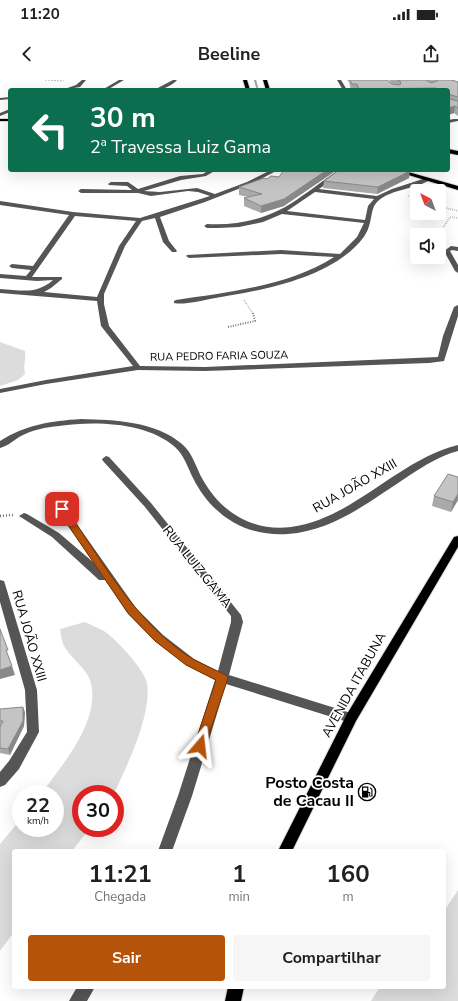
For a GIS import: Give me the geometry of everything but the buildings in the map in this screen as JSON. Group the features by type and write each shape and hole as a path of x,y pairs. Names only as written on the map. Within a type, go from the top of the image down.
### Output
{"main road":[{"path":"402,172 458,188"},
{"name":"AVENIDA ITABUNA","path":"286,849 351,718 458,539"},
{"path":"233,1001 236,989"}],"street":[{"path":"71,88 78,86 84,80"},
{"path":"108,88 122,80"},
{"path":"161,88 175,80"},
{"path":"136,192 180,178 204,175 209,172"},
{"path":"0,203 73,214 140,220 158,216 214,196 255,181 271,172"},
{"path":"207,226 239,226 282,212 340,172"},
{"path":"313,190 378,198 428,179"},
{"path":"111,184 128,184 136,192"},
{"path":"81,191 158,194 196,190 214,196"},
{"path":"176,302 238,291 323,268 342,256 360,238 364,232 371,206 378,198"},
{"path":"282,212 367,222"},
{"path":"28,278 73,214"},
{"path":"158,216 166,242 174,250"},
{"path":"138,368 105,326 100,299 122,246 140,220"},
{"path":"458,249 451,248 447,251 458,272"},
{"path":"189,256 281,252 342,256"},
{"path":"12,266 35,268"},
{"path":"0,276 60,278 49,287 36,293"},
{"path":"0,291 100,299"},
{"name":"RUA PEDRO FARIA SOUZA","path":"0,391 46,382 138,368 228,369 429,361 441,359 447,336 458,307"},
{"name":"RUA JOÃO XXIII","path":"0,445 25,431 47,426 84,422 121,423 137,426 166,436 185,452 206,493 227,516 244,525 268,531 280,532 305,529 317,525 357,505 440,453 458,448"},
{"name":"RUA LUIZ GAMA","path":"106,459 148,505 236,614 237,622 222,678 185,796 166,849"},
{"path":"54,498 132,611 158,638 190,662 222,678 351,718"},
{"path":"24,516 37,521 115,587"},
{"name":"RUA JOÃO XXIII","path":"0,584 31,690 33,732 14,765 0,781"},
{"path":"76,1001 85,989"}],"path":[{"path":"44,80 58,80"},
{"path":"446,208 458,211"},
{"path":"447,251 443,245 441,231 450,217 458,218"},
{"path":"228,327 255,321 252,311 238,291"}],"shaded area":[{"path":"0,342 25,351 25,374 18,380 0,386"},
{"path":"85,622 104,631 129,655 145,677 148,696 146,710 137,740 118,785 72,785 72,837 83,837 74,849 12,849 12,935 0,951 0,844 12,830 12,837 64,837 64,785 47,785 77,742 85,728 90,713 92,698 91,683 84,669 65,647 60,629"},
{"path":"458,890 458,1001 371,1001 379,989 446,989 446,908"}],"waterway":[{"path":"255,80 257,87"}],"place":[{"name":"Posto Costa de Cacau II","path":"367,792"}],"route":[{"path":"62,509 132,611 158,638 190,662 222,678 200,746"}]}
